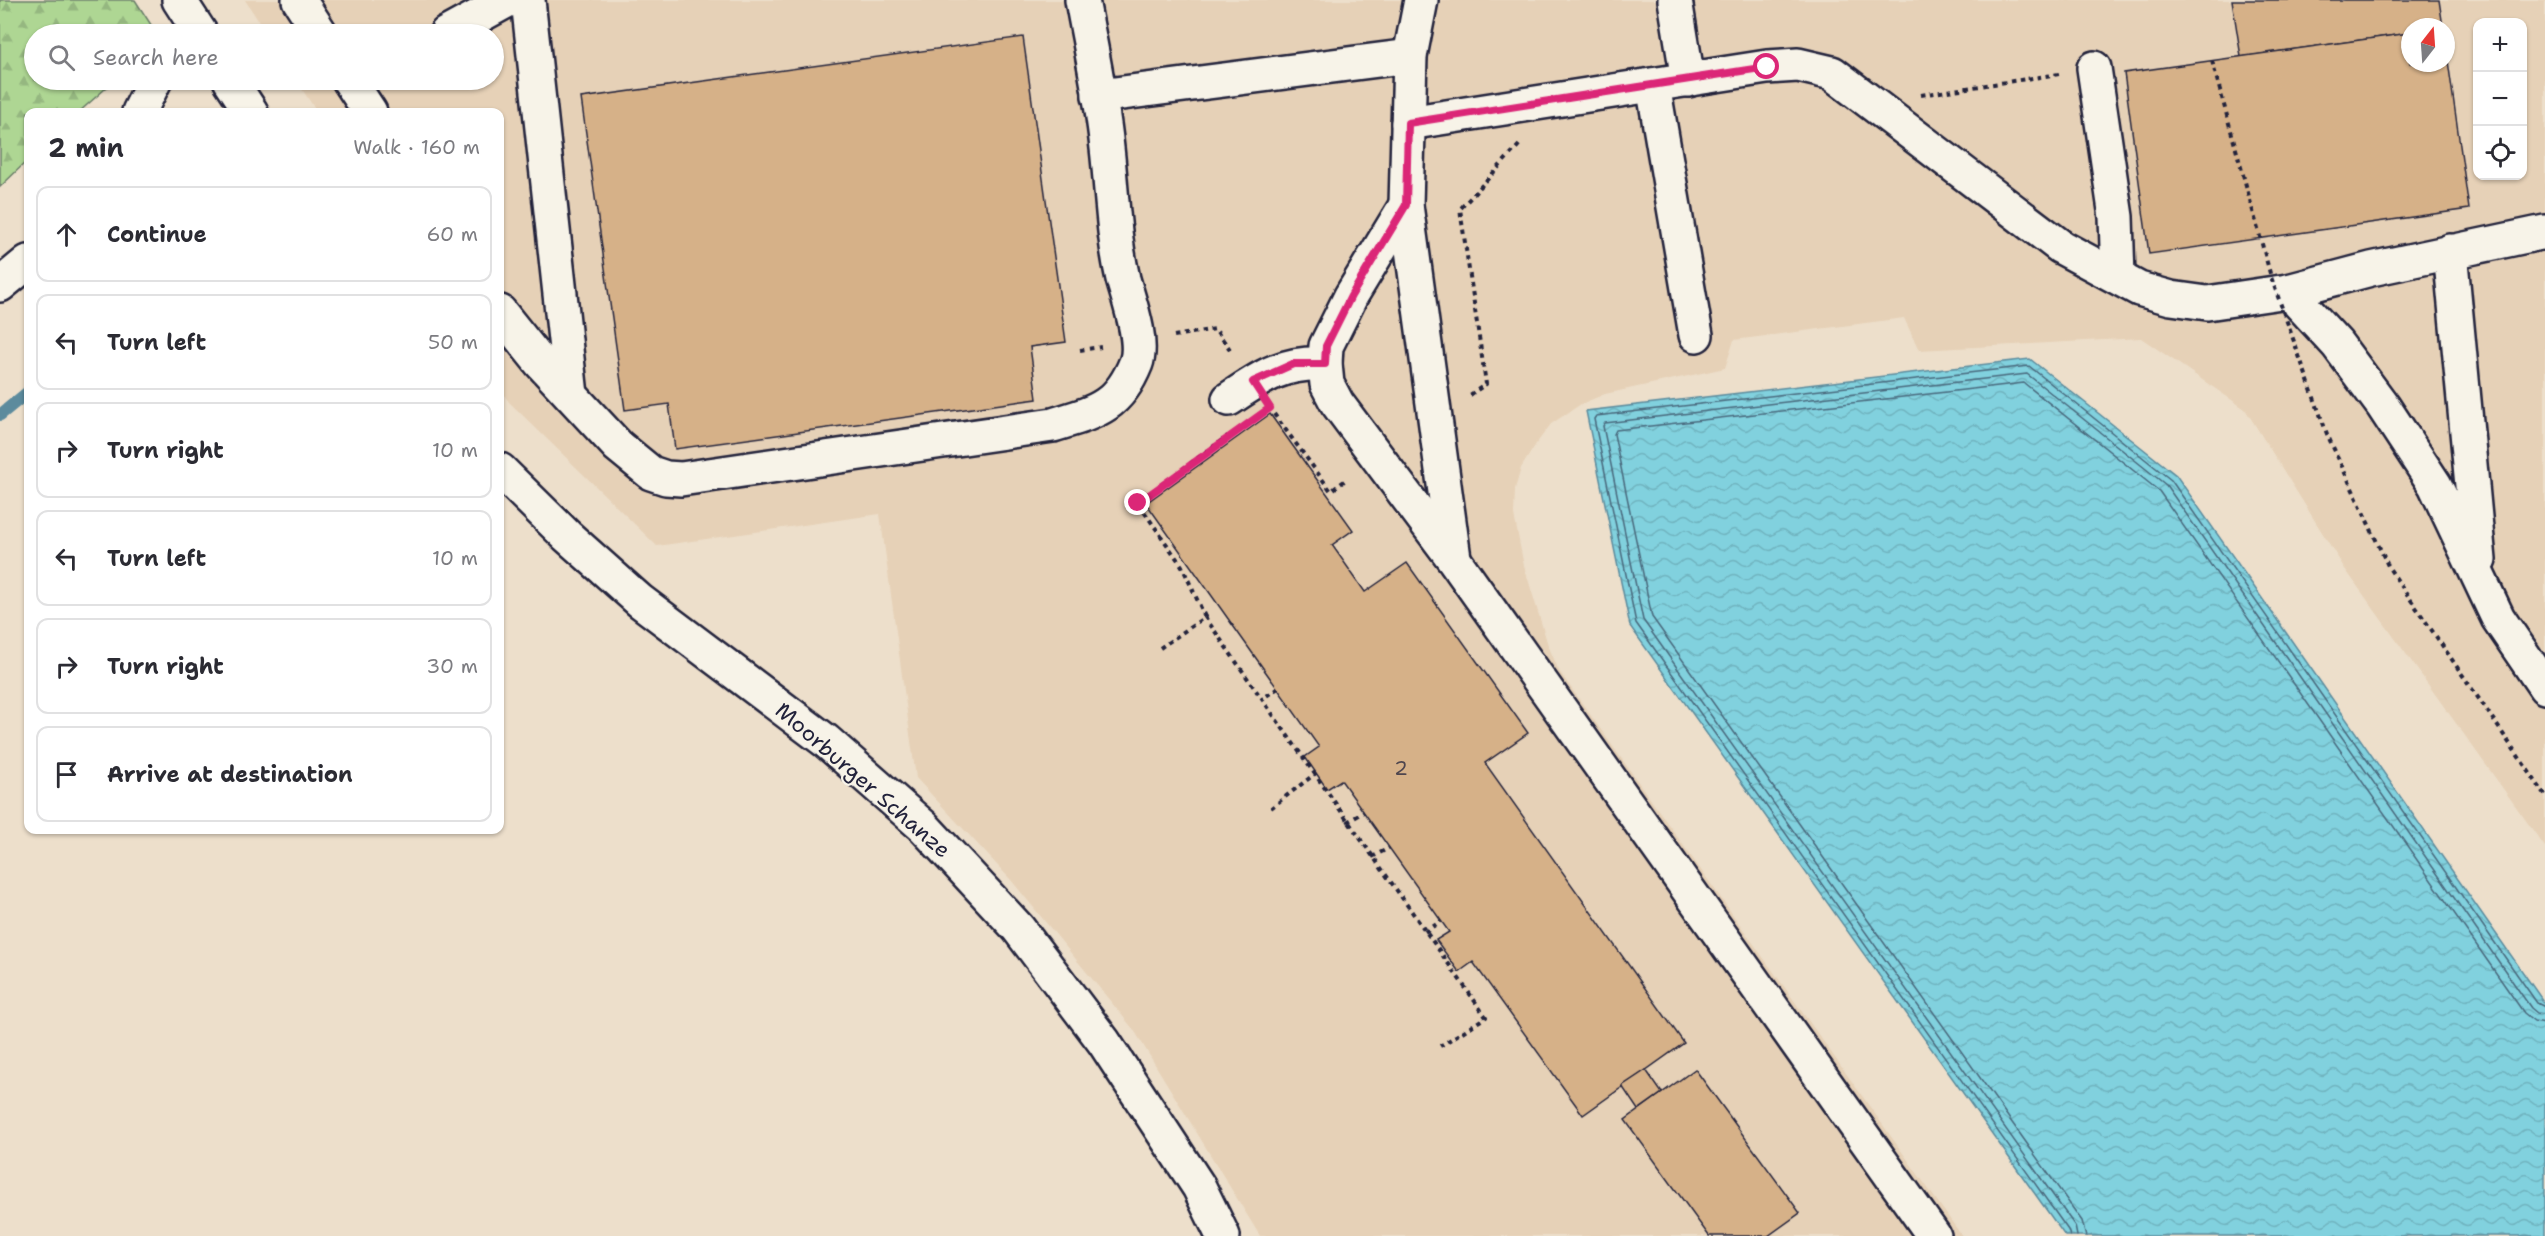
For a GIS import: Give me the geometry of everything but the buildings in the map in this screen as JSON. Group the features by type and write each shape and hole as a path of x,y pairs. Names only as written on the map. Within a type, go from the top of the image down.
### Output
{"street":[{"path":"299,0 315,24"},
{"path":"464,24 508,0"},
{"path":"528,0 571,395"},
{"path":"504,317 540,362 618,446 651,472 666,478 681,479 1053,425 1096,412 1117,397 1127,381 1137,361 1138,342 1116,247 1107,146 1082,0"},
{"path":"1421,0 1410,56 1406,205 1455,561"},
{"path":"1675,0 1688,80"},
{"path":"1099,96 1410,56"},
{"path":"1408,123 1767,67 1798,65 1832,73 2061,246 2139,289 2171,298 2207,303 2288,291 2450,251 2545,232"},
{"path":"2094,68 2116,217 2118,277"},
{"path":"1653,85 1696,335"},
{"path":"141,108 150,90"},
{"path":"237,90 248,108"},
{"path":"1406,205 1351,296 1326,346 1327,384 1337,403 1455,561 1934,1236"},
{"path":"2450,251 2481,583"},
{"path":"0,285 24,264"},
{"path":"2288,291 2337,344 2383,406 2435,485 2498,618 2545,687"},
{"path":"1240,404 1293,364 1325,364"},
{"name":"Moorburger Schanze","path":"504,474 567,536 640,600 826,741 924,827 1018,928 1104,1042 1199,1186 1223,1236"}],"path":[{"path":"2212,61 2271,277 2332,444 2389,568 2545,795"},
{"path":"1872,103 2094,68"},
{"path":"1436,418 1486,384 1460,209 1528,136"},
{"path":"1080,350 1215,329 1240,404 1331,490 1377,458"},
{"path":"1240,404 1138,503 1182,566 1205,617 1486,1017 1440,1046"},
{"path":"1160,648 1205,617"},
{"path":"1262,699 1278,688"},
{"path":"1271,808 1315,774"},
{"path":"1347,822 1364,812"},
{"path":"1372,857 1389,848"},
{"path":"1425,932 1441,921"}],"shaded area":[{"path":"245,0 2545,0 2545,847 2345,569 2245,409 2141,338 1919,350 1904,318 1734,340 1725,368 1605,394 1581,404 1551,424 1521,468 1515,489 1514,515 1524,566 1548,645 1559,671 1962,1236 1260,1236 1134,1030 1011,880 916,778 880,514 657,546 504,395 504,108 314,108 303,90 504,90 504,24 261,24"}],"green space":[{"path":"0,0 135,0 151,24 24,24 24,90 104,90 84,108 24,108 24,164 0,187"}],"water":[{"path":"2030,359 2176,475 2545,1004 2545,1236 2065,1236 1630,626 1586,411"}],"waterway":[{"path":"0,415 24,395"}],"route":[{"path":"1138,503 1270,408 1253,382 1293,364 1325,364 1326,346 1351,296 1406,205 1408,123 1767,67"}]}
